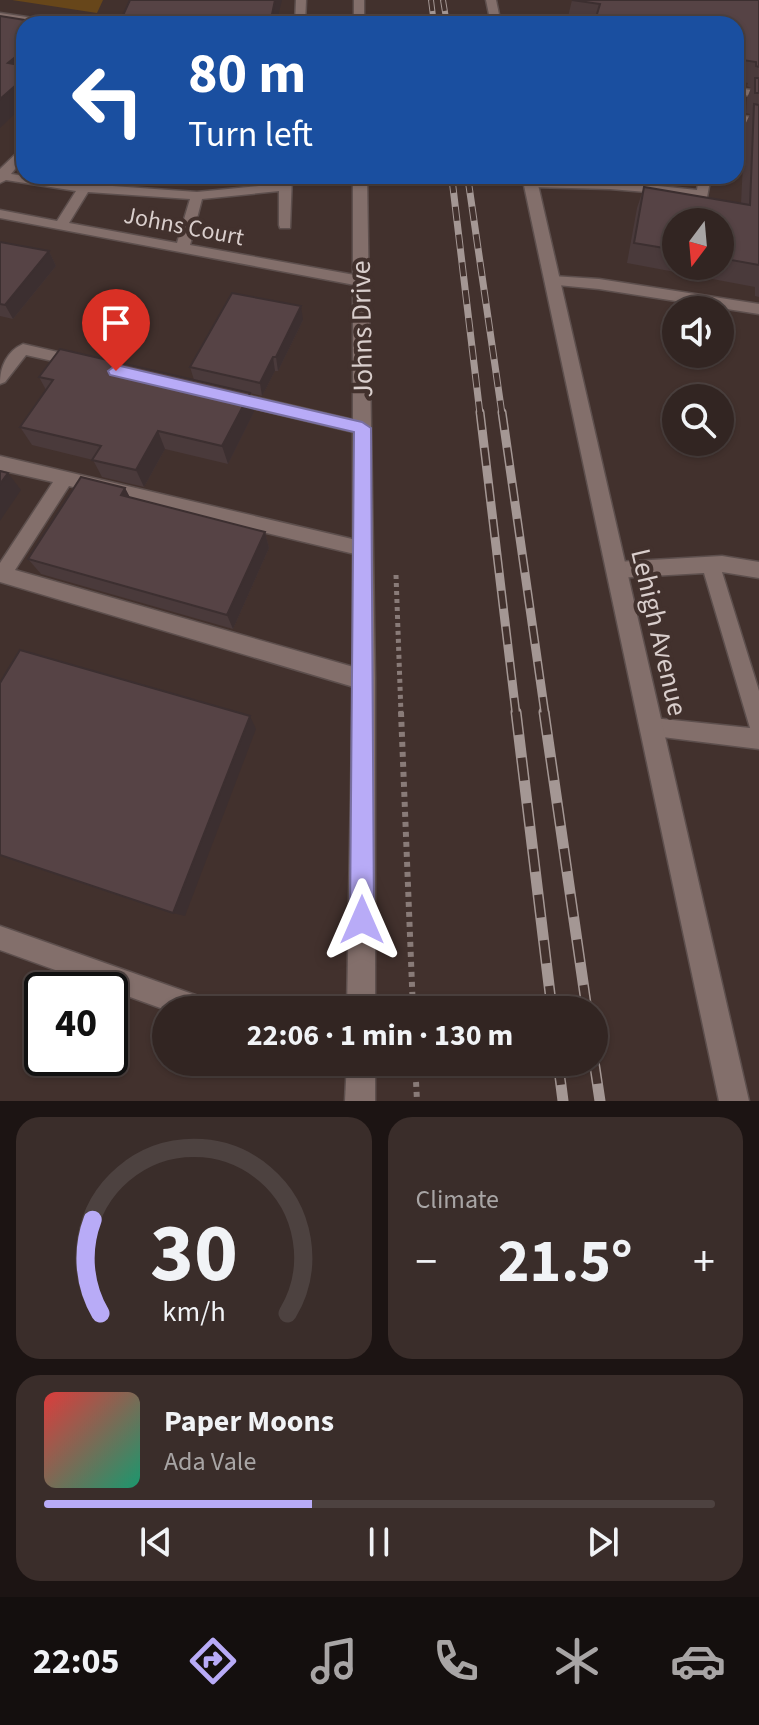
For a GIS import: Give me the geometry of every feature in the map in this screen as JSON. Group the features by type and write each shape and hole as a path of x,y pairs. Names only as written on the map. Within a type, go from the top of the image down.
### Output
{"street":[{"name":"Johns Drive","path":"360,184 364,680 361,996"},
{"name":"Lehigh Avenue","path":"531,184 734,1101"},
{"path":"357,1076 360,1101"}],"lane":[{"path":"1,176 16,159"},
{"path":"56,184 197,196 273,184"},
{"path":"285,225 286,184"},
{"path":"646,184 703,194 704,184"},
{"path":"60,226 84,188"},
{"path":"182,248 197,196"},
{"name":"Johns Court","path":"0,214 360,281"},
{"path":"552,281 599,284 759,309"},
{"path":"0,378 23,349 85,364"},
{"path":"208,392 362,428"},
{"path":"0,463 363,548"},
{"path":"65,478 1,574 364,680"},
{"path":"711,565 759,725"},
{"path":"616,570 711,565 738,565 759,570"},
{"path":"653,728 759,739"},
{"path":"0,938 162,996"}],"path":[{"path":"396,569 412,996"},
{"path":"416,1076 417,1101"}],"shaded area":[{"path":"12,0 103,0 97,13"}],"building":[{"path":"130,0 275,0 272,16 123,16"},
{"path":"572,0 759,0 759,67 756,62 744,60 744,16 596,16 600,4"},
{"path":"0,16 16,19 16,56 8,63 16,64 16,85 0,99"},
{"path":"755,78 759,78 759,93 755,93"},
{"path":"754,104 759,105 759,265 734,261 734,208 662,208 662,248 634,243 644,187 750,205"},
{"path":"0,242 49,251 5,305 0,304"},
{"path":"232,293 301,306 260,383 190,367"},
{"path":"60,349 250,393 222,446 158,431 136,470 92,460 101,446 20,427 53,380 39,377"},
{"path":"0,471 8,473 0,484"},
{"path":"81,477 125,488 121,495 265,532 227,615 28,559"},
{"path":"20,650 250,716 173,913 0,855 0,683"}],"railway":[{"path":"431,0 433,16"},
{"path":"443,0 446,16"},
{"path":"453,184 480,414"},
{"path":"469,184 502,414"},
{"path":"480,412 516,714"},
{"path":"502,412 545,714"},
{"path":"516,712 550,996"},
{"path":"544,712 585,996"},
{"path":"560,1076 563,1101"},
{"path":"596,1076 600,1101"}],"route":[{"path":"116,371 362,428 362,920"}]}
